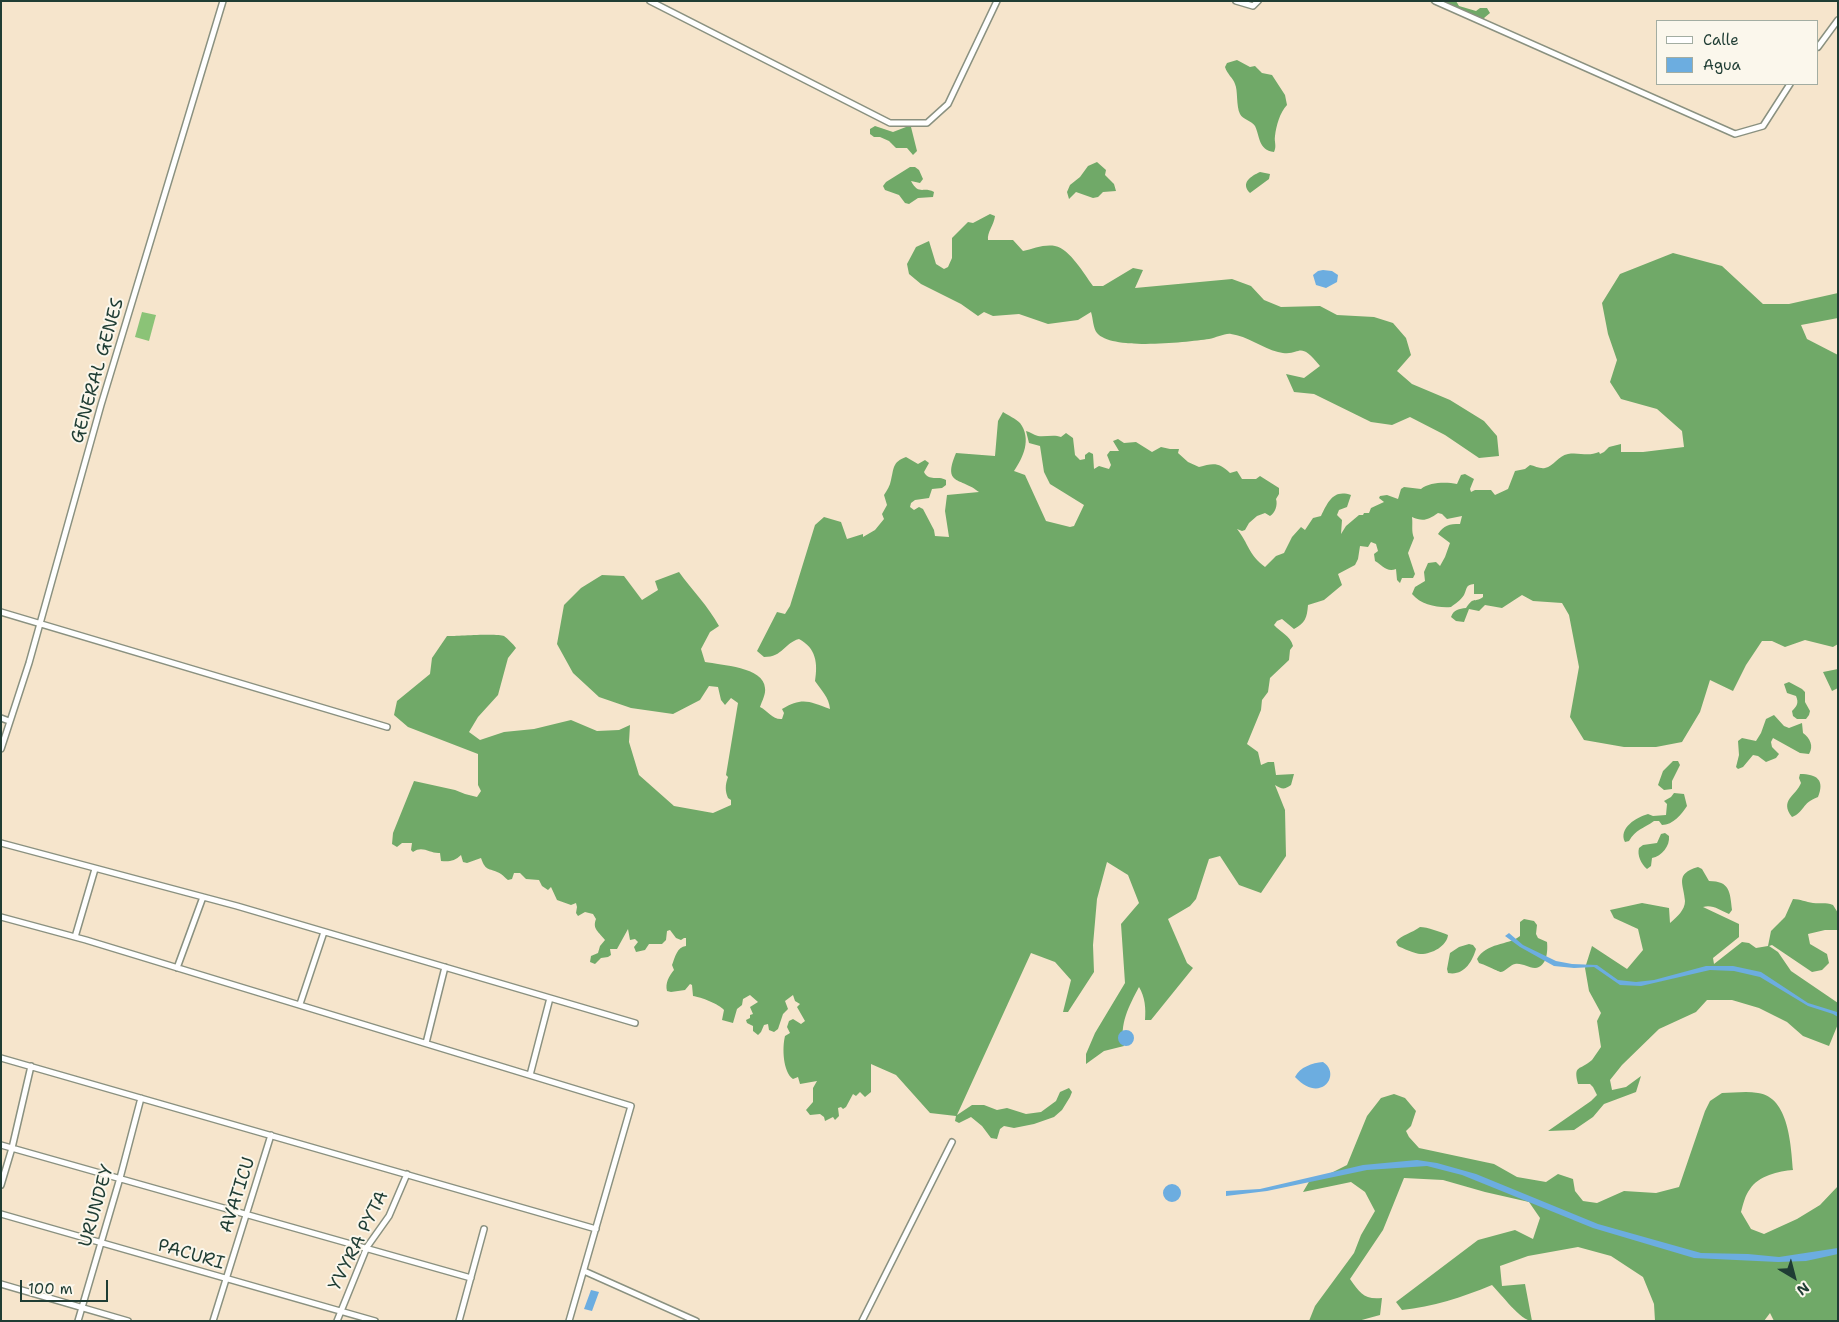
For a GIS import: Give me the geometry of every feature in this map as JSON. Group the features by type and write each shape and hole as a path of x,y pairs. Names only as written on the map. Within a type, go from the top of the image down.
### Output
{"street":[{"name":"GENERAL GENES","path":"1,749 40,624 101,405 223,1"},
{"path":"650,1 890,123 927,124 948,104 997,1"},
{"path":"1236,1 1252,6 1258,1"},
{"path":"1435,1 1735,134 1763,126 1789,85"},
{"path":"1819,46 1838,20"},
{"path":"1,612 387,728"},
{"path":"1,718 9,721"},
{"path":"1,843 203,897 635,1023"},
{"path":"75,937 95,869"},
{"path":"177,968 203,897"},
{"path":"1,918 75,937 300,1004 631,1106 569,1321"},
{"path":"300,1004 324,932"},
{"path":"426,1043 445,967"},
{"path":"530,1075 550,998"},
{"path":"1,1058 596,1229"},
{"path":"1,1185 12,1148 31,1066"},
{"name":"URUNDEY","path":"78,1321 120,1178 141,1098"},
{"name":"AVATICU","path":"213,1321 271,1135"},
{"path":"862,1321 952,1142"},
{"path":"1,1145 367,1247 471,1278"},
{"name":"YVYRA PYTA","path":"337,1321 367,1247 389,1216 407,1174"},
{"name":"PACURI","path":"1,1214 374,1321"},
{"path":"459,1321 484,1229"},
{"path":"584,1271 696,1321"},
{"path":"1,1284 128,1321"}],"green space":[{"path":"1428,1 1456,1 1459,6 1476,11 1480,8 1487,8 1490,13 1484,18 1486,22 1463,13 1455,13"},
{"path":"1237,60 1250,67 1255,66 1262,73 1272,75 1285,95 1287,105 1282,111 1277,124 1274,152 1262,146 1255,126 1240,114 1236,87 1225,67 1227,63"},
{"path":"875,126 893,132 911,127 917,151 913,155 907,148 896,148 889,141 880,137 874,137 870,134 870,129"},
{"path":"1097,162 1106,170 1105,175 1114,184 1116,191 1103,192 1098,197 1093,198 1076,192 1069,199 1067,192 1070,185 1080,177 1088,166"},
{"path":"910,167 915,167 919,170 923,179 920,183 911,181 914,186 934,192 933,197 918,198 909,204 905,203 899,195 885,190 883,186 886,182"},
{"path":"1260,172 1270,174 1269,179 1250,193 1246,183"},
{"path":"990,214 995,216 988,240 1013,240 1023,251 1047,246 1061,248 1076,263 1093,286 1103,286 1133,268 1143,270 1135,288 1232,279 1251,286 1264,300 1281,307 1320,306 1337,315 1374,317 1393,323 1406,338 1411,355 1397,371 1412,384 1450,400 1484,421 1497,436 1499,456 1479,458 1445,435 1410,417 1392,425 1371,422 1314,394 1294,392 1286,374 1304,378 1320,366 1303,351 1291,353 1278,352 1231,334 1209,339 1168,343 1133,344 1118,342 1105,339 1097,333 1091,312 1078,320 1048,324 1019,314 993,316 984,312 978,316 961,304 921,284 909,274 907,264 916,247 929,241 936,264 944,269 948,267 952,258 952,238 968,222 973,223"},
{"path":"1673,253 1722,266 1763,304 1789,304 1838,293 1838,318 1801,325 1807,339 1838,355 1838,644 1833,647 1805,640 1785,647 1772,641 1762,641 1746,665 1733,691 1710,680 1700,712 1682,742 1656,747 1624,747 1584,740 1570,717 1579,667 1569,615 1562,603 1533,601 1522,595 1502,608 1485,605 1479,611 1469,609 1464,622 1456,621 1451,617 1455,611 1466,608 1473,601 1483,597 1483,594 1474,594 1474,584 1468,586 1463,597 1451,607 1430,605 1420,601 1412,594 1415,587 1425,581 1424,572 1428,563 1436,562 1440,566 1445,557 1450,543 1438,534 1447,526 1460,524 1462,516 1447,519 1438,513 1425,520 1412,517 1414,538 1408,553 1415,574 1413,578 1402,578 1400,583 1397,580 1396,569 1387,569 1375,561 1374,554 1378,551 1376,544 1371,542 1368,547 1360,546 1355,565 1338,574 1342,585 1324,600 1308,605 1306,617 1301,625 1294,629 1282,619 1274,625 1288,637 1293,646 1290,650 1289,660 1270,678 1268,692 1262,700 1261,710 1247,744 1258,752 1261,765 1274,762 1276,775 1294,774 1289,787 1283,788 1275,785 1285,810 1286,856 1261,893 1239,885 1220,856 1209,859 1196,899 1190,906 1168,919 1187,963 1193,968 1151,1020 1145,1020 1145,1003 1139,987 1124,1023 1124,1046 1104,1051 1086,1064 1086,1054 1095,1033 1125,983 1121,924 1139,903 1128,875 1107,862 1097,899 1093,945 1094,972 1068,1012 1063,1012 1071,980 1055,962 1031,953 957,1115 972,1105 984,1105 997,1110 1007,1108 1026,1114 1041,1112 1056,1101 1060,1092 1069,1088 1072,1092 1070,1097 1062,1110 1054,1117 1014,1128 1004,1126 1000,1129 997,1139 991,1138 982,1126 971,1117 959,1123 955,1121 956,1116 930,1113 896,1075 871,1064 871,1092 865,1097 860,1092 856,1096 853,1094 846,1107 843,1109 841,1107 838,1108 839,1116 835,1120 833,1117 825,1121 824,1117 820,1114 810,1115 806,1110 813,1102 813,1088 817,1081 800,1084 798,1077 793,1079 790,1076 784,1059 785,1036 790,1033 787,1027 789,1021 793,1019 801,1024 805,1021 797,1007 800,1004 795,1001 793,995 785,1001 788,1009 783,1014 778,1029 774,1032 769,1030 768,1024 764,1025 758,1035 753,1031 753,1026 747,1023 746,1020 753,1014 750,1007 758,1002 750,995 743,999 742,1005 737,1009 733,1023 722,1020 724,1010 718,1005 693,996 692,985 690,984 685,990 667,991 668,980 674,970 672,965 674,959 678,950 686,946 686,938 681,940 676,938 670,930 667,931 666,940 662,944 649,944 645,950 636,952 634,947 638,942 635,939 630,940 628,929 617,949 610,949 611,955 601,958 595,964 590,962 591,956 598,953 600,946 605,940 596,928 596,919 593,914 585,912 578,916 576,913 576,903 571,905 557,900 551,887 548,890 542,886 539,880 526,879 520,873 514,873 512,879 508,880 501,874 487,868 481,858 467,863 463,862 461,855 452,861 441,861 440,853 420,849 413,852 411,850 412,843 402,843 397,847 392,844 393,833 414,781 477,797 481,791 478,785 478,754 408,727 394,715 397,701 430,674 432,658 447,636 500,635 506,637 516,648 508,658 498,695 478,717 469,732 480,740 504,732 534,729 571,720 597,731 619,730 630,725 629,742 639,775 674,806 713,813 731,805 731,800 728,798 726,790 728,777 726,775 738,703 731,698 725,705 721,700 718,687 709,686 700,700 673,714 631,708 599,697 573,673 557,644 564,605 581,588 602,575 624,576 642,600 658,590 655,581 679,572 719,626 710,632 701,649 705,662 741,668 757,676 763,681 765,688 760,707 773,717 782,719 784,713 782,709 795,703 806,701 830,709 826,697 815,681 816,662 812,651 805,643 799,639 775,655 764,657 757,651 777,612 785,614 790,606 815,525 824,517 841,522 847,539 863,534 863,537 875,530 884,519 882,514 887,505 884,495 890,484 894,466 898,461 906,457 918,464 925,460 929,463 924,472 928,477 946,480 946,485 942,488 932,489 929,498 915,500 911,503 910,507 914,510 919,507 923,509 934,530 935,536 949,537 945,511 947,495 979,492 952,476 952,464 956,453 995,456 998,421 1003,412 1020,423 1024,429 1025,448 1014,471 1025,475 1046,521 1070,527 1074,526 1084,505 1050,484 1044,472 1040,446 1029,443 1026,431 1036,436 1061,437 1066,433 1073,438 1075,455 1080,460 1085,459 1085,455 1089,452 1093,454 1094,469 1099,466 1109,469 1111,465 1107,455 1110,451 1119,451 1113,441 1118,439 1124,443 1136,442 1152,452 1161,447 1179,449 1178,453 1188,462 1199,467 1212,464 1219,465 1230,473 1237,471 1242,479 1256,479 1260,476 1279,488 1276,509 1270,516 1265,513 1257,516 1249,523 1245,530 1237,529 1252,553 1265,567 1276,556 1284,553 1292,537 1301,527 1305,530 1313,518 1321,516 1335,495 1351,495 1347,507 1339,510 1337,515 1342,520 1341,534 1346,526 1359,515 1369,513 1371,508 1384,502 1379,498 1380,496 1387,495 1398,499 1401,489 1404,487 1421,489 1438,483 1457,484 1461,475 1465,474 1474,479 1470,489 1471,492 1475,490 1491,490 1495,495 1508,489 1515,471 1525,469 1530,465 1545,468 1568,454 1599,452 1600,454 1609,447 1621,444 1621,452 1643,452 1684,447 1682,431 1657,409 1621,399 1610,382 1617,360 1608,334 1602,303 1620,274"},
{"path":"142,312 156,315 149,341 135,337"},
{"path":"1838,669 1838,688 1832,691 1823,672"},
{"path":"1789,682 1805,692 1805,702 1810,711 1806,719 1797,719 1793,716 1792,711 1797,701 1796,696 1787,693 1784,684"},
{"path":"1774,715 1784,726 1789,728 1802,723 1803,733 1808,737 1811,745 1809,754 1800,753 1773,738 1771,742 1772,747 1779,754 1776,758 1766,762 1753,755 1743,767 1738,769 1736,767 1739,755 1738,741 1742,738 1756,741 1766,719"},
{"path":"1673,761 1678,761 1680,765 1672,781 1672,789 1664,790 1658,785 1663,771"},
{"path":"1800,774 1815,777 1821,786 1818,797 1809,802 1799,813 1792,817 1787,806 1790,798 1801,783"},
{"path":"1674,793 1684,794 1687,806 1680,816 1666,825 1662,825 1659,821 1654,821 1637,832 1629,841 1625,842 1624,832 1634,820 1648,814 1653,816 1666,815 1667,804 1664,801"},
{"path":"1665,833 1669,836 1667,847 1662,853 1652,858 1651,866 1647,869 1640,859 1639,848 1643,845 1657,843 1661,834"},
{"path":"1698,867 1702,869 1709,881 1725,885 1731,898 1732,910 1729,914 1713,907 1703,907 1739,924 1739,937 1713,958 1714,964 1742,942 1749,943 1756,948 1768,946 1771,931 1785,917 1793,899 1833,905 1838,913 1838,930 1825,930 1808,934 1810,944 1827,954 1829,963 1822,970 1812,972 1772,945 1769,946 1778,952 1791,971 1838,1003 1838,1024 1829,1046 1803,1036 1787,1022 1759,1008 1732,1000 1707,1000 1696,1012 1659,1029 1622,1065 1610,1080 1612,1090 1626,1087 1641,1076 1636,1092 1604,1104 1593,1117 1574,1130 1548,1131 1597,1095 1590,1084 1578,1084 1576,1073 1592,1060 1601,1047 1597,1021 1601,1013 1589,991 1585,968 1592,946 1627,969 1643,950 1638,929 1614,918 1610,910 1642,903 1669,908 1670,923 1680,913 1685,904 1682,885 1683,876"},
{"path":"1524,919 1534,921 1537,925 1536,934 1538,938 1547,942 1547,954 1542,965 1535,968 1515,964 1501,972 1479,963 1477,959 1486,950 1520,936 1520,922"},
{"path":"1420,927 1448,935 1445,943 1438,949 1425,954 1419,954 1398,946 1396,942 1398,940"},
{"path":"1469,944 1473,945 1476,949 1470,963 1459,972 1448,973 1450,953 1459,947"},
{"path":"1753,1092 1768,1096 1776,1103 1782,1113 1789,1136 1793,1170 1775,1173 1763,1178 1754,1184 1745,1197 1741,1212 1751,1229 1764,1234 1797,1219 1820,1205 1838,1186 1838,1321 1774,1321 1770,1313 1764,1321 1655,1321 1654,1304 1643,1277 1611,1256 1578,1247 1528,1256 1500,1266 1502,1286 1525,1284 1532,1321 1522,1317 1492,1285 1447,1301 1425,1307 1402,1310 1396,1302 1478,1240 1515,1230 1533,1239 1540,1218 1529,1202 1443,1180 1404,1178 1383,1230 1350,1279 1363,1295 1371,1298 1382,1298 1380,1315 1358,1321 1309,1321 1315,1306 1354,1253 1361,1235 1375,1211 1365,1192 1351,1182 1303,1192 1310,1180 1329,1174 1347,1165 1367,1116 1381,1098 1394,1094 1405,1098 1416,1111 1411,1126 1406,1131 1419,1148 1494,1164 1517,1177 1546,1182 1558,1174 1573,1179 1575,1191 1583,1201 1597,1203 1624,1191 1656,1193 1679,1187 1705,1111 1710,1101 1722,1093"}],"water":[{"path":"1323,270 1332,271 1338,275 1337,282 1326,288 1316,285 1313,275"},
{"path":"1509,933 1523,945 1556,961 1597,965 1618,980 1636,982 1654,980 1706,966 1733,966 1761,972 1808,1003 1837,1012 1838,1017 1808,1006 1760,977 1734,971 1710,970 1641,986 1620,985 1594,967 1554,966 1520,947 1505,936"},
{"path":"1123,1030 1129,1030 1134,1035 1132,1044 1123,1046 1118,1041 1118,1035"},
{"path":"1323,1062 1328,1067 1330,1073 1326,1085 1320,1088 1313,1088 1304,1085 1295,1077 1307,1066"},
{"path":"1417,1160 1437,1163 1476,1174 1598,1224 1701,1253 1779,1257 1838,1248 1838,1254 1806,1261 1778,1262 1694,1258 1593,1228 1462,1175 1427,1166 1367,1170 1267,1191 1226,1196 1226,1191 1260,1189 1363,1165"},
{"path":"1172,1184 1178,1187 1181,1193 1178,1199 1172,1202 1166,1199 1163,1193 1166,1187"},
{"path":"591,1290 599,1292 592,1311 584,1309"}]}
